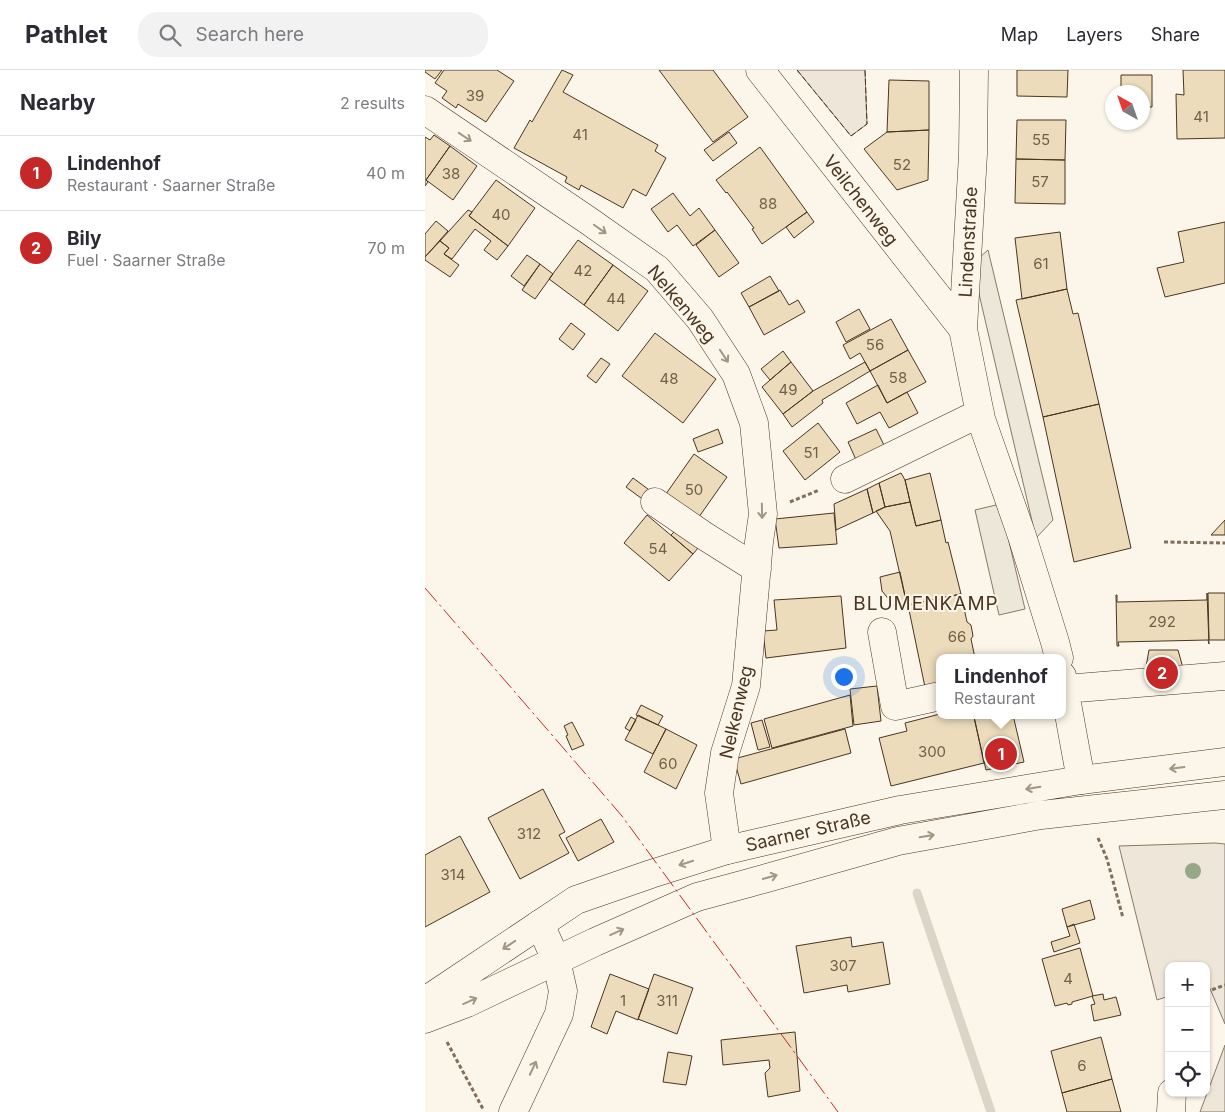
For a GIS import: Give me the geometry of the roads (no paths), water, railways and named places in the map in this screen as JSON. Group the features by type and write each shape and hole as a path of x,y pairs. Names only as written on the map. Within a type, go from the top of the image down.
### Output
{"street":[{"name":"Veilchenweg","path":"760,70 963,329"},
{"name":"Lindenstraße","path":"974,70 973,154 963,329 980,412 1022,536 1058,654"},
{"name":"Nelkenweg","path":"425,110 657,269 699,319 736,374 754,423 763,514 745,686 725,753 719,793 727,850"},
{"path":"845,479 980,412"},
{"path":"655,502 703,536 757,569"},
{"path":"882,632 895,706 936,697"},
{"path":"1066,682 1225,676"},
{"path":"1066,694 1081,780"},
{"name":"Saarner Straße","path":"427,1012 540,924 576,900 727,850 900,810 1081,780 1225,762"},
{"name":"Saarner Straße","path":"427,1012 467,1003 557,960 705,895 898,841 1041,815 1225,795"},
{"path":"513,1112 559,1014 563,991 557,960 540,924"},
{"path":"1171,1112 1172,1097"}],"waterway":[{"path":"917,893 991,1112"}],"place":[{"name":"Bily","path":"1162,673"},
{"name":"Lindenhof","path":"1001,754"}],"district":[{"name":"BLUMENKAMP","path":"926,603"}]}
